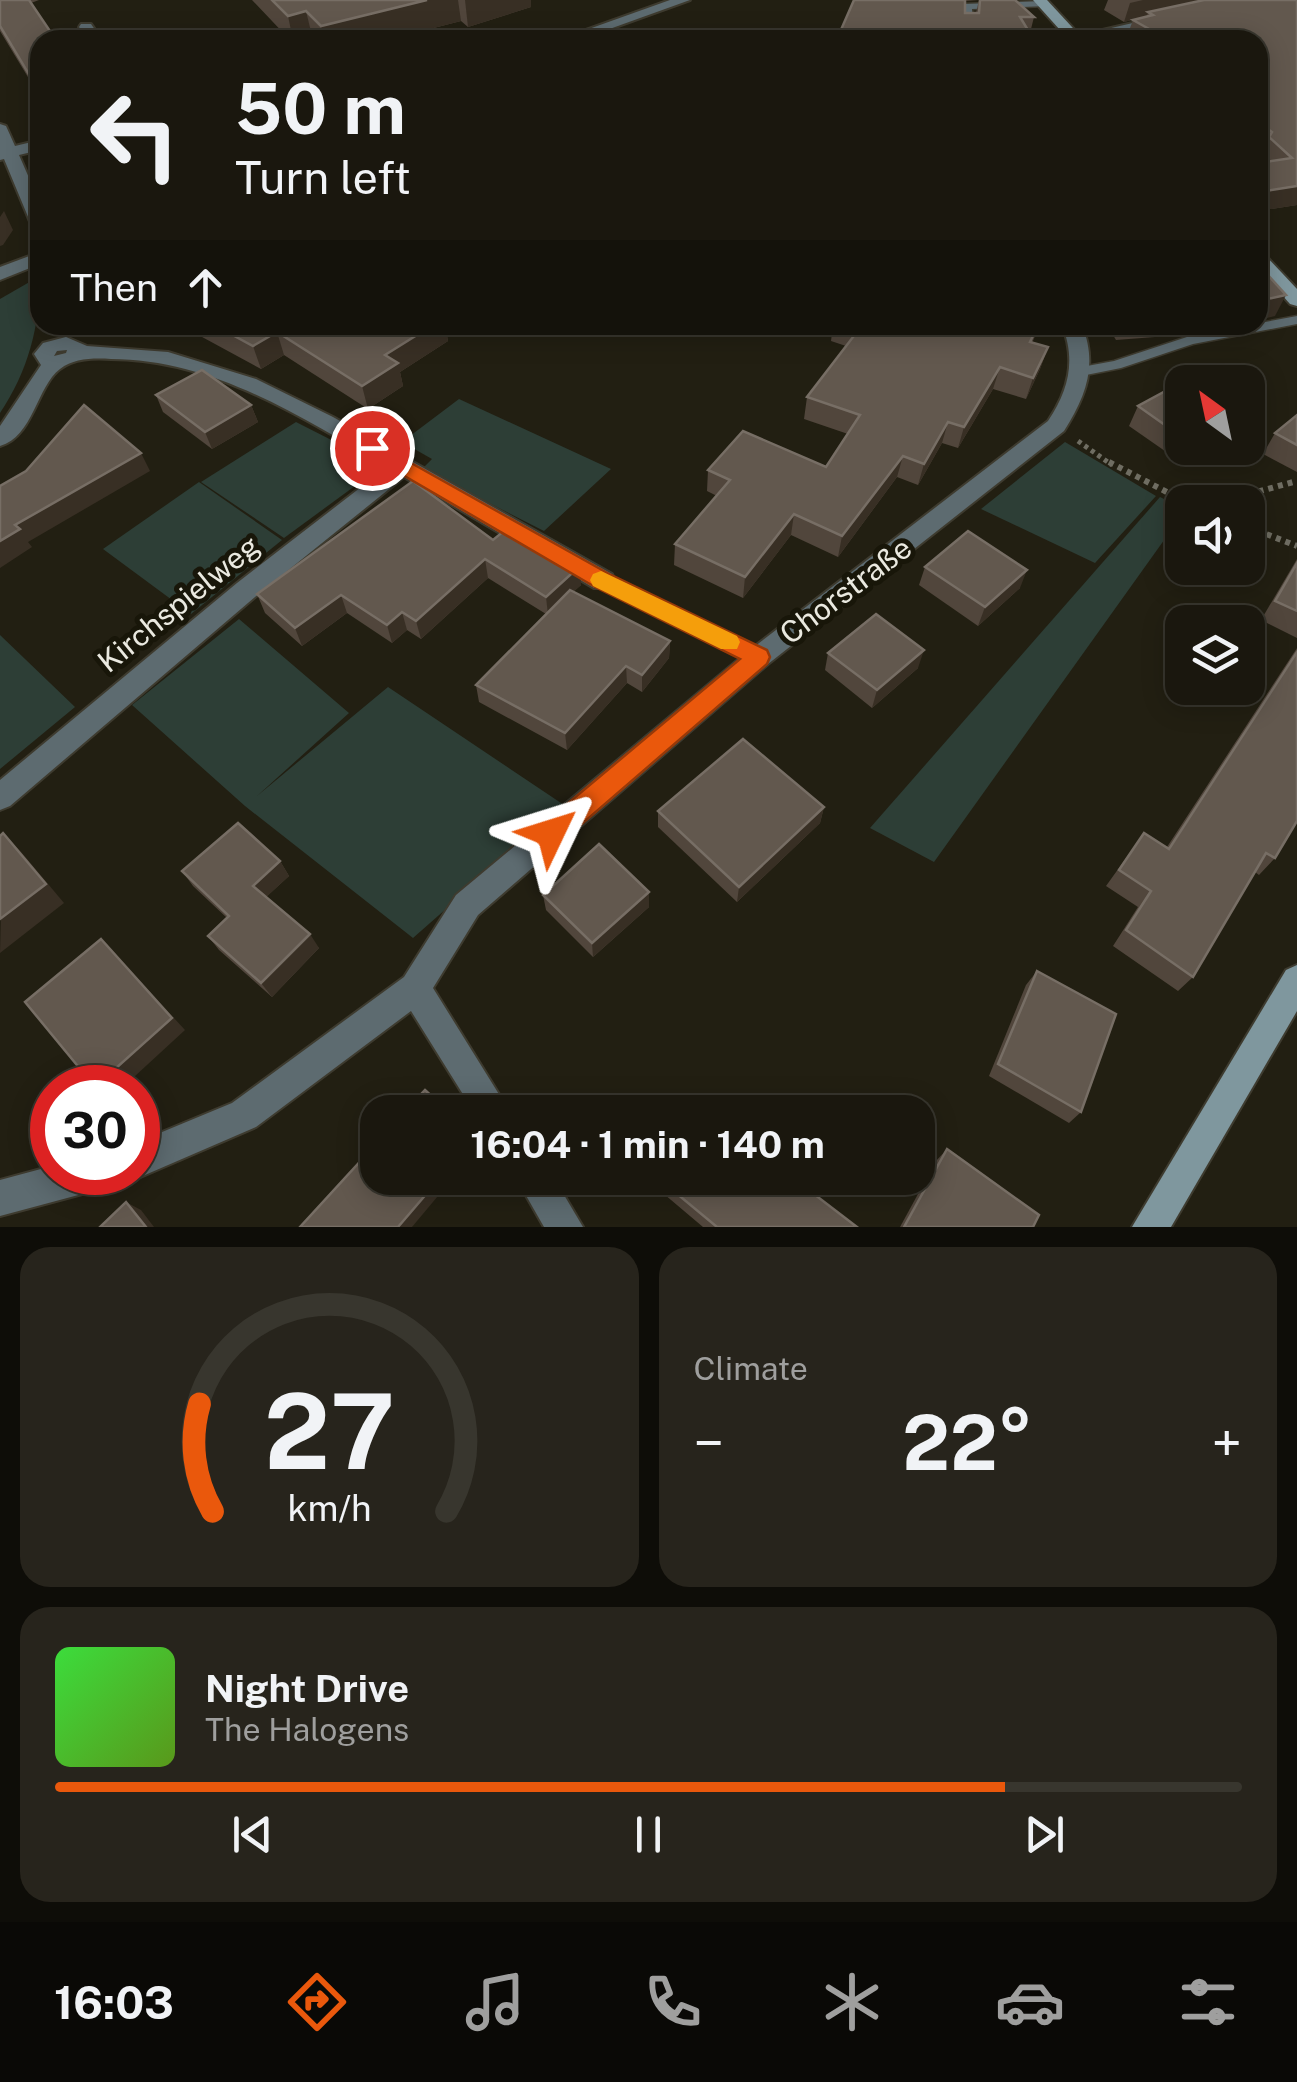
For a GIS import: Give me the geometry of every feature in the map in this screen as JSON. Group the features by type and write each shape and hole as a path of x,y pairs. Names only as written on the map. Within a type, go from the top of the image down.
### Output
{"street":[{"path":"595,30 682,0"},
{"path":"1042,2 1068,30"},
{"path":"1116,30 1184,15"},
{"path":"0,129 4,154 30,205"},
{"path":"4,154 30,148"},
{"path":"0,274 30,261"},
{"path":"1268,269 1297,300"},
{"path":"1077,335 1081,371"},
{"path":"0,439 16,420 55,344 70,360 78,352 147,353 216,369 278,394 603,581"},
{"name":"Chorstraße","path":"415,988 468,906 759,657 1056,426 1074,400 1081,371"},
{"name":"Kirchspielweg","path":"0,797 246,590 404,466"},
{"path":"1150,1227 1297,982"},
{"path":"160,1151 244,1115 415,988 482,1095"},
{"path":"0,1198 30,1190"},
{"path":"545,1195 565,1227"}],"lane":[{"path":"968,29 968,6 1042,2"},
{"path":"1268,325 1297,320"},
{"path":"1081,371 1116,365 1217,335"},
{"path":"603,581 759,657"}],"path":[{"path":"1056,426 1126,474 1165,492"},
{"path":"1265,490 1297,481"},
{"path":"1265,534 1297,546"}],"green space":[{"path":"30,282 30,348 0,413 0,299"},
{"path":"459,399 611,469 544,531 422,469 432,459 402,442"},
{"path":"296,422 355,452 366,464 359,483 284,538 201,482"},
{"path":"1065,442 1156,496 1095,563 981,509"},
{"path":"199,482 282,540 191,614 103,549"},
{"path":"1160,497 1165,500 1165,539 934,862 870,828"},
{"path":"239,619 349,713 257,796 388,687 564,805 413,938 245,806 132,705"},
{"path":"0,635 75,707 0,769"}],"building":[{"path":"0,0 29,0 49,30 30,30 30,76 0,26"},
{"path":"272,0 427,0 321,26 306,11 288,16"},
{"path":"854,0 965,0 965,13 979,13 980,0 1015,0 1034,17 1020,17 1028,30 841,30"},
{"path":"1204,0 1297,0 1297,186 1268,191 1268,162 1292,158 1269,137 1272,132 1268,129 1268,30 1151,30 1133,20 1153,15 1148,12"},
{"path":"1268,275 1286,295 1268,299"},
{"path":"233,335 272,335 253,346"},
{"path":"282,335 417,335 385,355 398,363 362,386"},
{"path":"855,335 1033,335 1030,342 1048,347 1033,378 1000,367 964,427 948,422 924,464 903,456 842,536 794,514 745,577 675,544 730,480 708,470 743,431 826,467 860,415 807,397"},
{"path":"202,370 251,405 205,432 156,395"},
{"path":"1165,391 1165,425 1138,406"},
{"path":"84,405 141,453 15,525 20,529 0,541 0,486 26,471"},
{"path":"1297,415 1297,445 1275,433"},
{"path":"413,481 493,540 510,526 580,566 546,597 485,559 416,621 402,612 387,625 341,595 295,628 257,594"},
{"path":"968,531 1027,570 985,607 925,567"},
{"path":"1297,563 1297,611 1275,601"},
{"path":"570,590 670,641 642,675 626,666 565,733 476,685"},
{"path":"876,614 924,650 877,690 828,653"},
{"path":"1297,652 1297,821 1275,858 1266,853 1193,977 1126,930 1151,891 1119,870 1144,833 1169,849"},
{"path":"743,739 824,807 739,887 658,811"},
{"path":"238,823 280,861 253,886 310,934 261,983 208,936 229,916 182,871"},
{"path":"3,833 46,884 0,919 0,836"},
{"path":"599,844 649,892 592,943 543,895"},
{"path":"101,939 172,1018 120,1065 77,1065 25,1002"},
{"path":"1037,971 1116,1014 1081,1112 998,1064"},
{"path":"947,1149 1039,1215 1033,1227 904,1227 922,1195 935,1195 935,1171"},
{"path":"360,1162 360,1195 425,1195 398,1227 300,1227"},
{"path":"678,1195 815,1195 857,1227 717,1227"},
{"path":"126,1202 146,1227 100,1227"}],"slow traffic":[{"path":"601,580 729,642"}],"route":[{"path":"372,448 603,581 759,657 551,833"}]}
